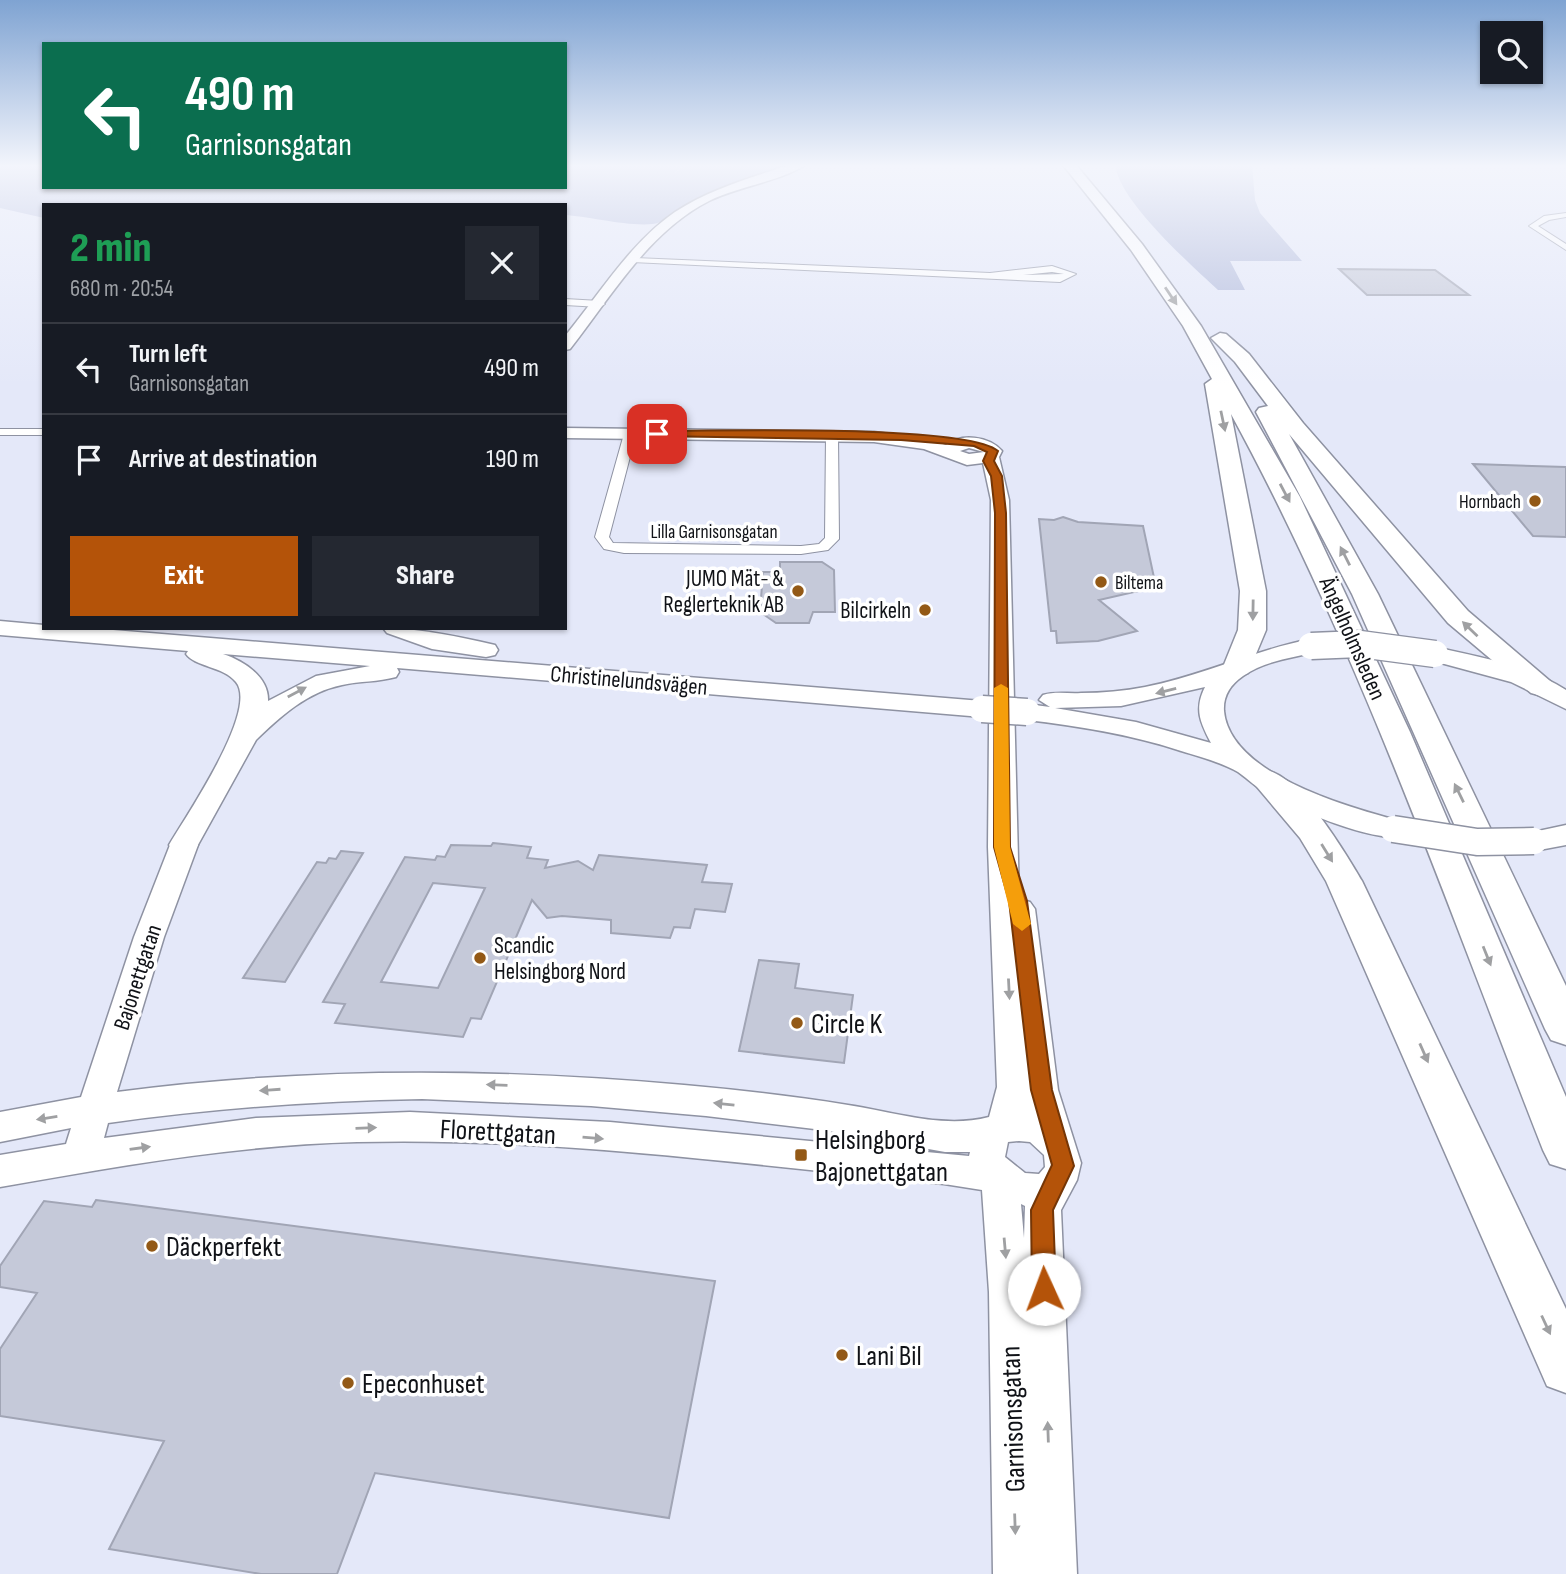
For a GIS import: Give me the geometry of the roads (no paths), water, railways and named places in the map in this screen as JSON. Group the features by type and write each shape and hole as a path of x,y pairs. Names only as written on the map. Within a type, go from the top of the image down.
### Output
{"highway":[{"name":"Ängelholmsleden","path":"1130,238 1214,346 1295,460 1365,594 1566,1030"},
{"name":"Ängelholmsleden","path":"1147,238 1160,255 1214,346 1331,589 1399,744 1566,1150"},
{"path":"1214,346 1253,591 1252,629 1234,668"},
{"path":"1214,346 1242,358 1295,428 1458,617 1494,650 1556,694"},
{"path":"1260,775 1313,831 1344,881 1566,1367"}],"main road":[{"path":"0,617 37,619"},
{"name":"Christinelundsvägen","path":"0,628 626,679 1027,705 1166,735 1260,775 1319,805 1393,829 1477,842 1534,841 1566,835"},
{"name":"Christinelundsvägen","path":"168,630 565,661 983,702"},
{"path":"400,630 432,642 565,661"},
{"path":"75,634 188,652 230,665 244,674 255,692 255,704 245,736 184,845"},
{"name":"Christinelundsvägen","path":"1027,705 1131,697 1176,688 1276,652 1311,646 1360,644 1435,654 1487,667 1556,694"},
{"path":"1234,668 1214,690 1211,711 1219,733 1260,775"},
{"path":"245,736 269,711 297,691 313,684 352,676 429,671 626,679"}],"street":[{"path":"567,344 654,238"},
{"path":"1551,238 1566,248"},
{"path":"635,260 990,276 1060,279 1072,274 1042,268 990,276"},
{"path":"567,302 600,304"},
{"path":"0,432 42,432"},
{"name":"Lilla Garnisonsgatan","path":"630,434 603,537 615,548 801,550 826,545 832,539 832,436"},
{"name":"Garnisonsgatan","path":"567,435 874,438 927,444 959,451 975,460 990,457 996,476 1000,513 1002,847 1014,1087 1011,1109 990,1140 987,1158 998,1178 1009,1292 1017,1574"},
{"name":"Garnisonsgatan","path":"959,451 996,488"},
{"name":"Bajonettgatan","path":"93,1111 149,937 184,845"},
{"name":"Garnisonsgatan","path":"1002,847 1018,901 1041,1090 1056,1165 1042,1210 1053,1574"},
{"name":"Florettgatan","path":"0,1127 93,1111 258,1091 439,1083 560,1087 810,1113 957,1138 998,1131"},
{"path":"80,1157 93,1111"},
{"path":"998,1131 1016,1125 1034,1128 1052,1138 1056,1165 1040,1190 1023,1190 998,1178"},
{"name":"Florettgatan","path":"0,1171 80,1157 236,1136 410,1127 565,1135 944,1168 998,1178"}],"place":[{"name":"Hornbach","path":"1535,501"},
{"name":"Biltema","path":"1101,582"},
{"name":"JUMO Mät- & Reglerteknik AB","path":"798,591"},
{"name":"Bilcirkeln","path":"925,610"},
{"name":"Scandic Helsingborg Nord","path":"480,958"},
{"name":"Circle K","path":"797,1023"},
{"name":"Helsingborg Bajonettgatan","path":"801,1155"},
{"name":"Däckperfekt","path":"152,1246"},
{"name":"Lani Bil","path":"842,1355"},
{"name":"Epeconhuset","path":"348,1383"}]}
